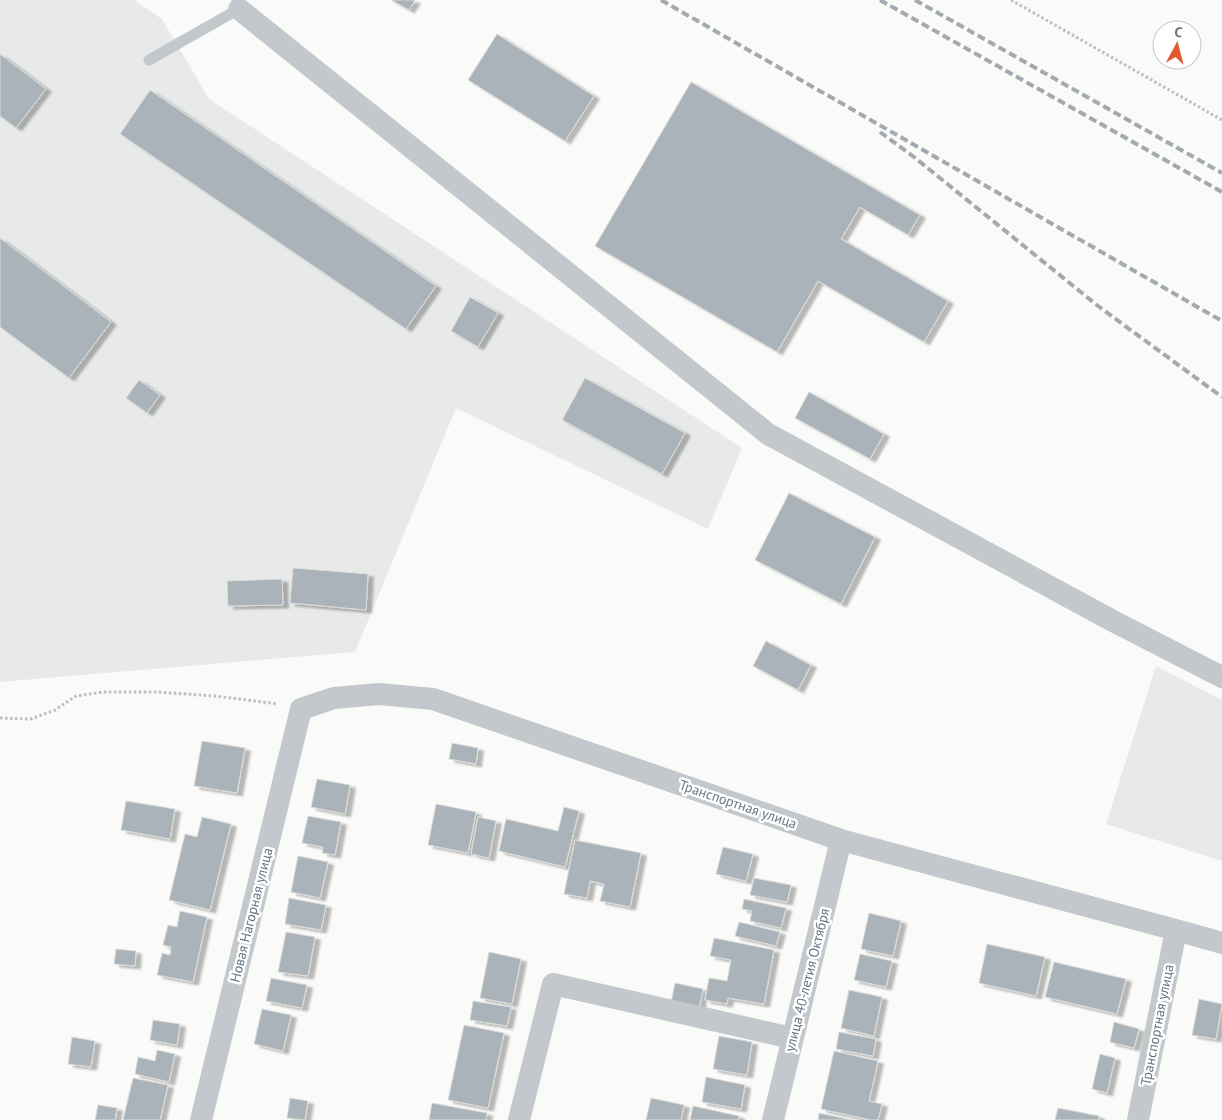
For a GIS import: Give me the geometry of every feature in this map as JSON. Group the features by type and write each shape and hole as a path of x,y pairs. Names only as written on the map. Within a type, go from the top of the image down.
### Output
{"street":[{"path":"239,9 768,434 1113,621 1222,677"},
{"name":"Транспортная улица","path":"301,709 334,698 379,694 433,699 841,840 1222,944"},
{"name":"Новая Нагорная улица","path":"201,1120 301,709"},
{"name":"улица 40-летия Октября","path":"773,1120 841,840"},
{"name":"Транспортная улица","path":"1138,1120 1176,930"},
{"path":"519,1120 552,984 792,1038"}],"lane":[{"path":"149,60 239,9"}],"path":[{"path":"1011,0 1222,120"},
{"path":"0,718 31,719 55,710 76,696 103,692 158,692 215,696 278,704 301,709"}],"shaded area":[{"path":"0,0 134,0 162,19 209,99 742,448 708,529 456,408 355,652 0,682"},
{"path":"1156,666 1222,700 1222,861 1106,824"}],"building":[{"path":"391,0 415,0 409,10"},
{"path":"497,34 594,96 565,141 468,80"},
{"path":"0,54 46,89 16,128 0,116"},
{"path":"691,82 920,215 908,235 860,207 841,239 948,301 924,342 818,281 777,352 595,246"},
{"path":"150,90 436,286 406,329 120,134"},
{"path":"0,238 111,322 69,378 0,327"},
{"path":"470,297 498,313 478,347 451,331"},
{"path":"585,378 685,433 662,474 562,420"},
{"path":"139,380 160,395 147,413 126,398"},
{"path":"809,392 884,434 870,459 795,418"},
{"path":"789,493 875,537 841,604 755,560"},
{"path":"293,568 368,574 366,610 290,603"},
{"path":"282,579 283,605 228,606 227,581"},
{"path":"766,641 811,665 798,690 753,666"},
{"path":"202,741 245,748 237,793 194,786"},
{"path":"452,743 478,748 476,764 449,759"},
{"path":"317,779 350,785 345,814 311,807"},
{"path":"126,801 175,809 170,839 121,830"},
{"path":"436,804 476,812 468,853 428,845"},
{"path":"564,807 579,811 565,867 499,851 506,819 558,831"},
{"path":"308,816 341,822 335,855 322,853 323,847 302,843"},
{"path":"202,817 231,824 210,910 169,900 185,834 197,837"},
{"path":"478,817 496,821 489,858 471,854"},
{"path":"575,840 641,853 630,907 600,901 604,884 590,881 587,898 564,894"},
{"path":"723,847 753,854 746,881 716,874"},
{"path":"298,856 328,862 320,898 291,892"},
{"path":"754,878 791,885 787,902 750,895"},
{"path":"289,898 326,905 321,930 285,924"},
{"path":"744,899 786,908 781,928 750,921 752,911 742,909"},
{"path":"180,911 207,917 193,982 157,975 162,953 170,955 171,947 163,945 168,925 177,927"},
{"path":"869,913 901,921 893,956 861,949"},
{"path":"739,922 780,932 776,946 735,936"},
{"path":"286,932 315,937 308,976 278,972"},
{"path":"714,938 774,950 764,1004 728,998 727,1004 705,1000 709,978 727,981 731,960 710,956"},
{"path":"987,944 1045,957 1036,996 979,983"},
{"path":"116,949 136,951 135,966 114,964"},
{"path":"489,952 521,959 512,1004 480,998"},
{"path":"860,954 892,961 886,987 854,980"},
{"path":"1054,962 1126,979 1117,1014 1045,997"},
{"path":"271,978 307,985 302,1008 266,1001"},
{"path":"675,983 703,989 699,1009 671,1003"},
{"path":"849,990 882,997 874,1036 841,1028"},
{"path":"1199,999 1222,1004 1216,1039 1192,1035"},
{"path":"473,1001 511,1007 507,1026 470,1020"},
{"path":"262,1009 291,1015 283,1051 254,1044"},
{"path":"153,1020 180,1024 177,1045 150,1040"},
{"path":"1114,1022 1139,1029 1134,1048 1110,1042"},
{"path":"464,1025 504,1033 488,1108 448,1100"},
{"path":"839,1032 876,1039 873,1056 836,1049"},
{"path":"719,1036 752,1042 747,1075 713,1069"},
{"path":"72,1037 95,1041 91,1067 68,1064"},
{"path":"157,1050 175,1054 169,1082 135,1074 138,1057 155,1061"},
{"path":"834,1051 878,1061 869,1101 882,1104 878,1120 821,1109"},
{"path":"1100,1054 1115,1058 1107,1093 1092,1089"},
{"path":"706,1077 745,1085 741,1109 702,1102"},
{"path":"133,1078 168,1085 160,1120 123,1120"},
{"path":"290,1098 308,1101 305,1120 287,1118"},
{"path":"651,1098 684,1105 681,1120 646,1120"},
{"path":"432,1103 487,1113 486,1120 429,1120"},
{"path":"98,1105 117,1108 115,1120 95,1120"},
{"path":"693,1106 739,1116 738,1120 690,1120"},
{"path":"1058,1108 1099,1116 1099,1120 1055,1120"},
{"path":"819,1113 852,1120 818,1120"}],"railway":[{"path":"661,0 1222,321"},
{"path":"880,0 1222,192"},
{"path":"915,0 1222,173"},
{"path":"880,132 914,157 1098,306 1222,397"}]}
